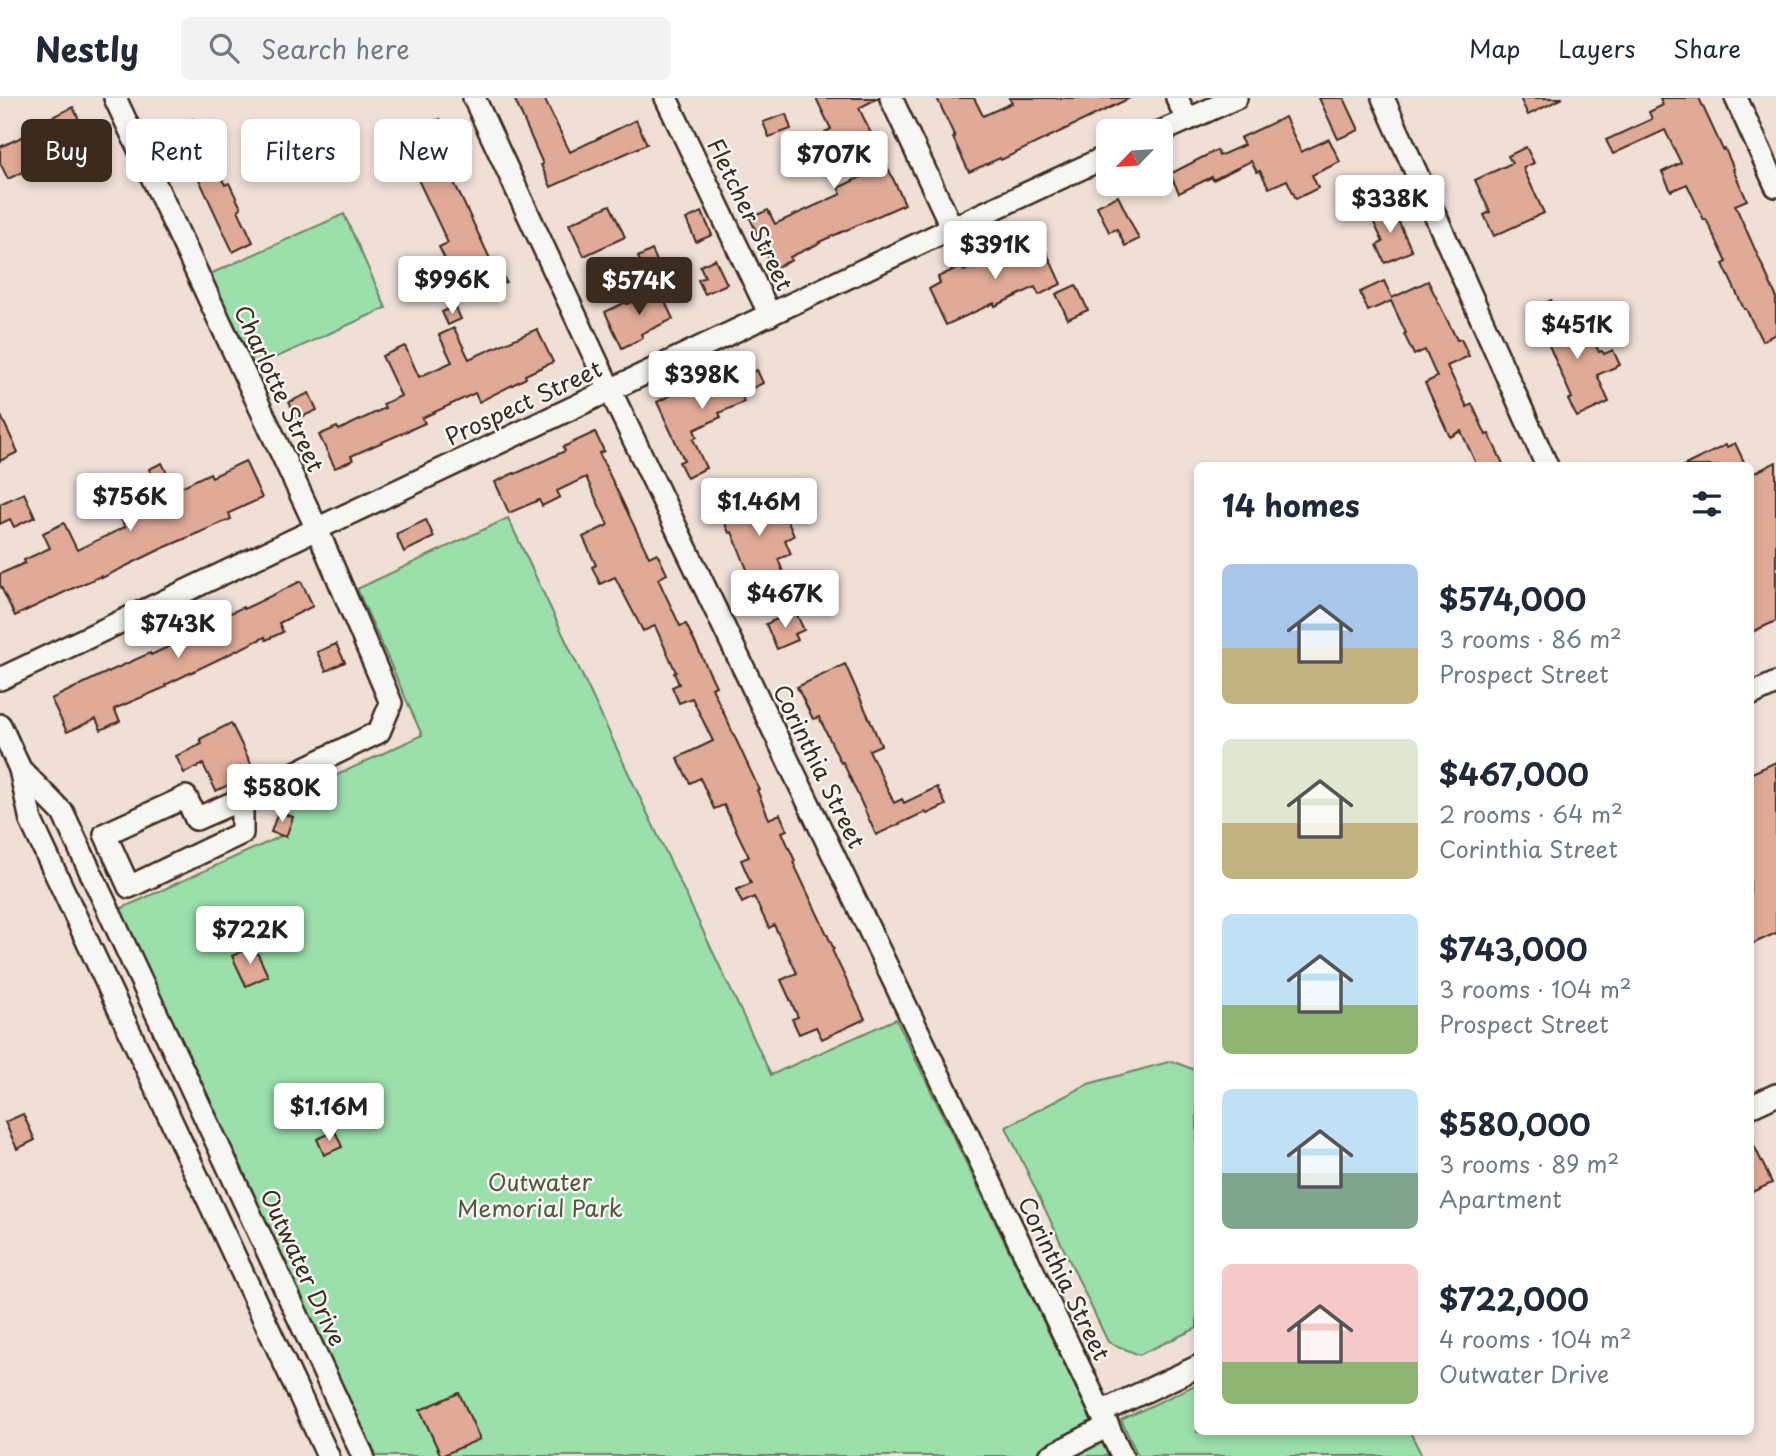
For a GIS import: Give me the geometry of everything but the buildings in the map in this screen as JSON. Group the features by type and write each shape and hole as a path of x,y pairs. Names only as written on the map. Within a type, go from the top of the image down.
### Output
{"street":[{"name":"Charlotte Street","path":"116,98 317,529 391,703 379,732 242,799"},
{"name":"Corinthia Street","path":"474,98 610,390 1122,1456"},
{"name":"Fletcher Street","path":"666,98 770,315"},
{"path":"891,98 952,228"},
{"path":"1177,98 1187,120"},
{"path":"1173,126 1236,98"},
{"path":"1383,98 1545,462"},
{"path":"1736,98 1776,186"},
{"name":"Prospect Street","path":"0,679 1096,162"},
{"path":"1754,693 1776,683"},
{"name":"Outwater Drive","path":"0,725 20,769 31,821 328,1456"},
{"name":"Outwater Drive","path":"20,769 63,813 363,1456"},
{"path":"70,828 104,834 186,797 196,819 242,799 242,833 129,887 104,834"},
{"path":"1754,1105 1776,1095"},
{"path":"1050,1456 1105,1419 1194,1369"}],"green space":[{"path":"344,214 386,308 255,367 210,274"},
{"name":"Outwater Memorial Park","path":"508,518 771,1075 896,1019 1109,1456 376,1456 120,909 286,834 282,801 422,735 357,589"},
{"path":"1172,1061 1194,1070 1194,1329 1139,1355 1108,1342 1006,1127 1088,1084"},
{"path":"1194,1385 1194,1435 1412,1435 1422,1456 1138,1456 1121,1420"}]}
